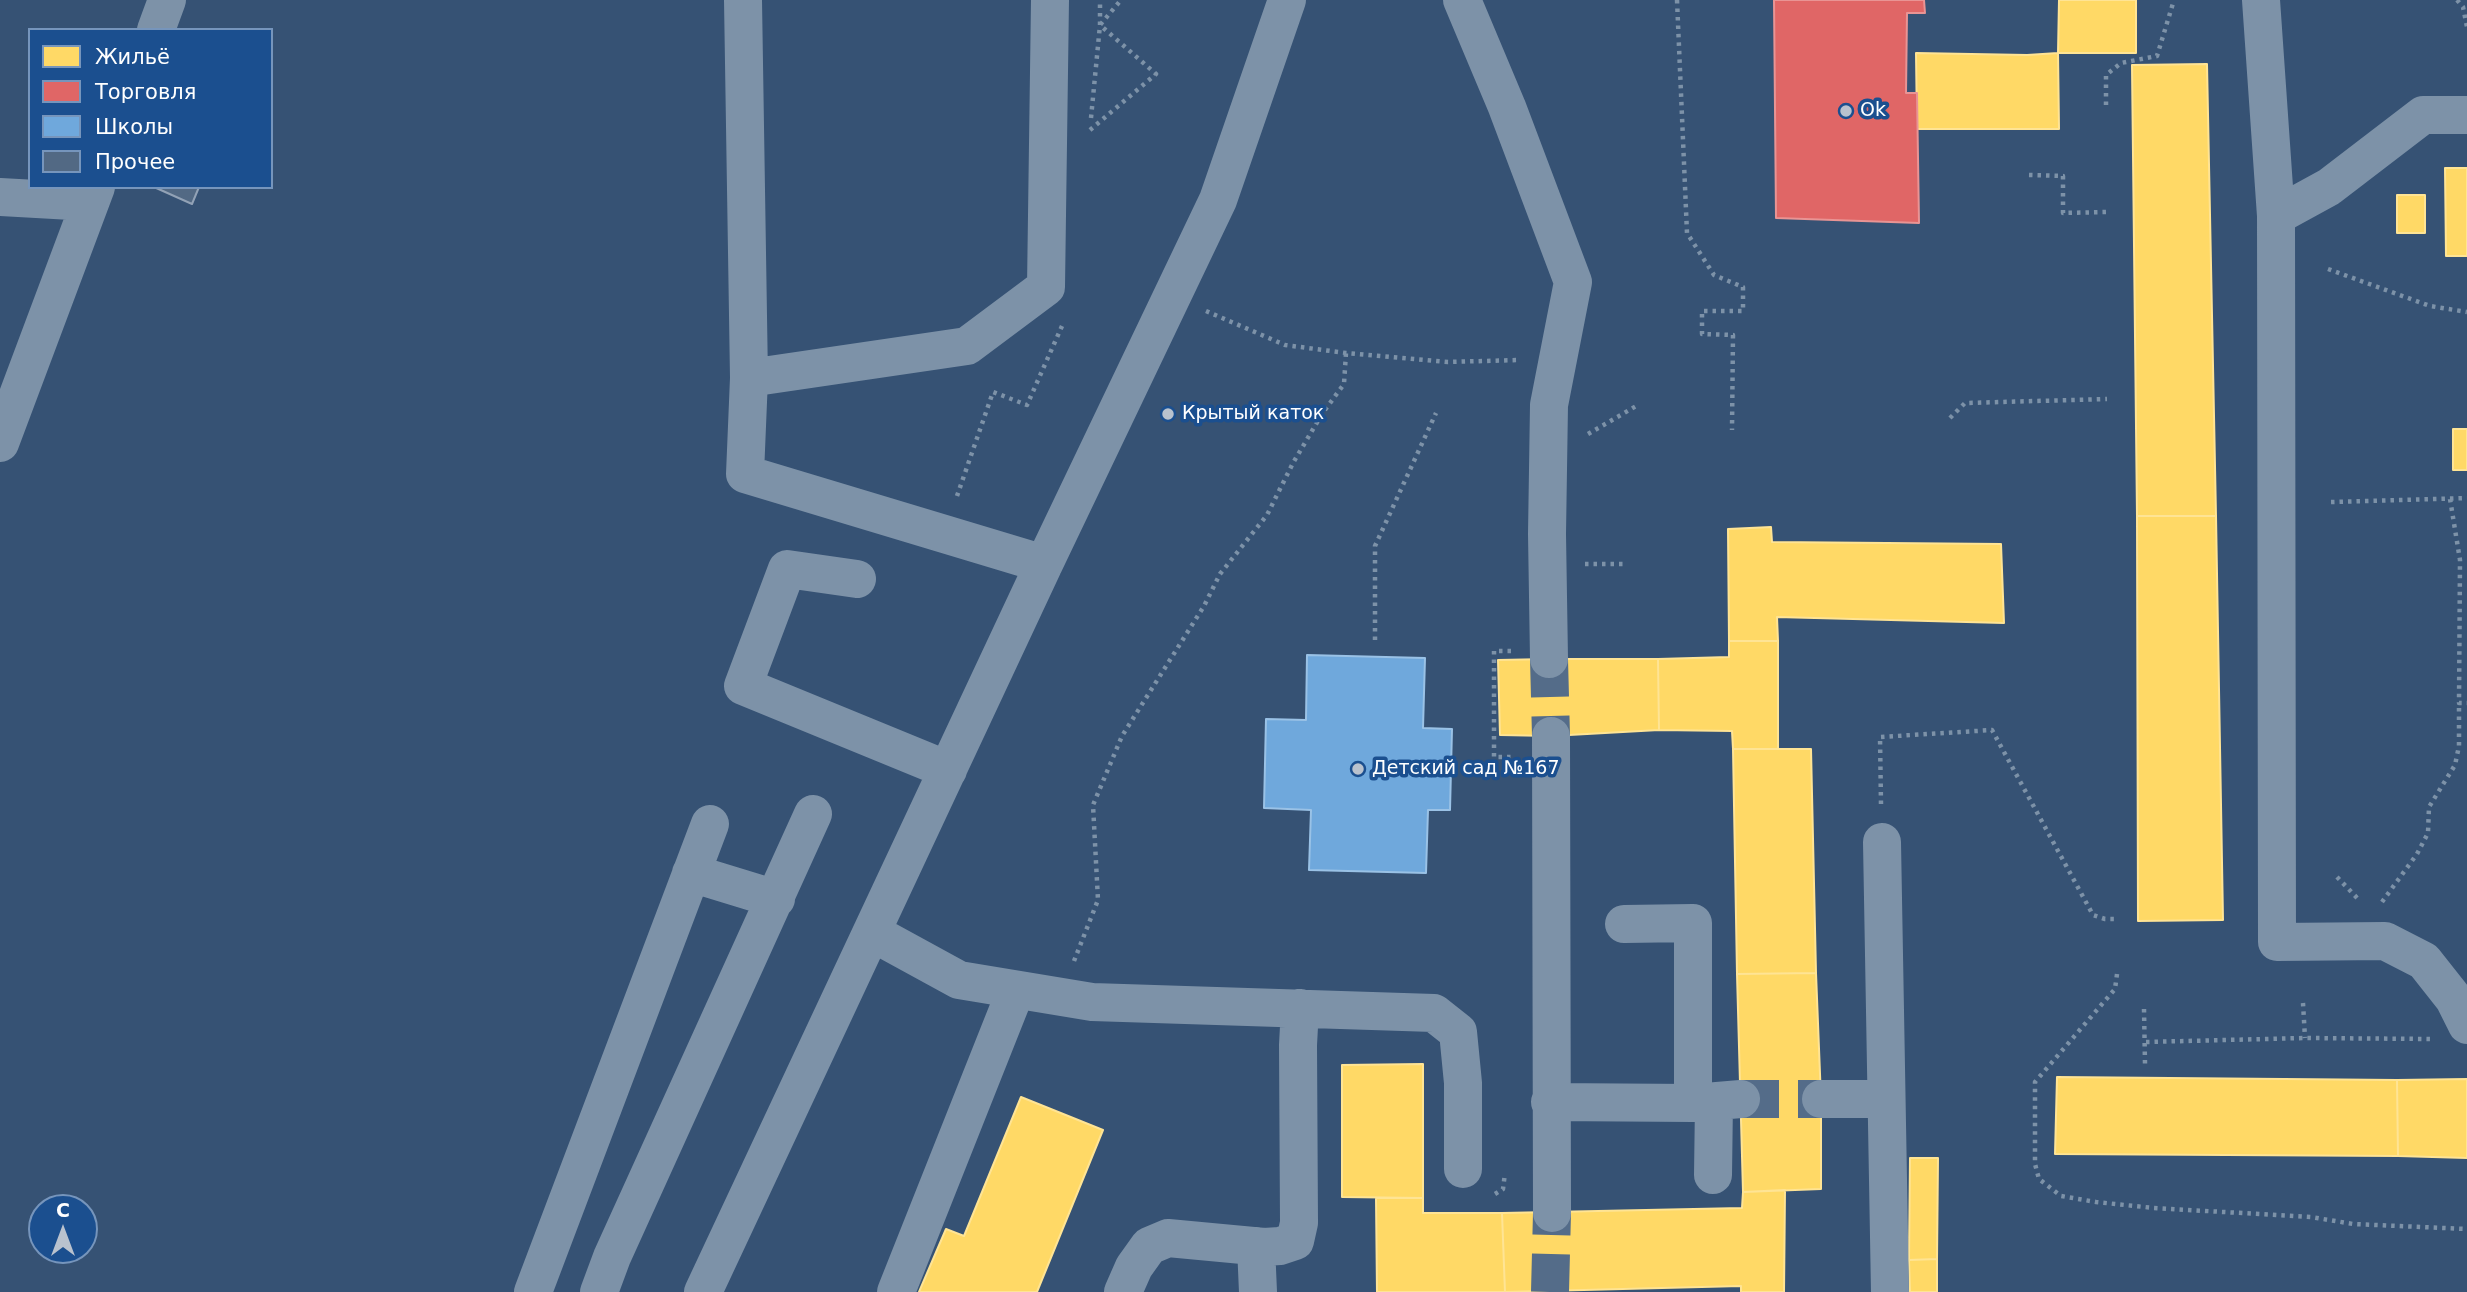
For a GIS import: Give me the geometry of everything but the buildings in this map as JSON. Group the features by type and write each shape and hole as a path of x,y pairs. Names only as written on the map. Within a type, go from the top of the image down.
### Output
{"street":[{"path":"157,28 167,0"},
{"path":"743,0 749,378 745,474 1044,564"},
{"path":"749,378 967,346 1046,287 1050,0"},
{"path":"703,1292 1044,564 1218,200 1287,0"},
{"path":"1462,0 1507,107 1573,282 1549,405 1549,654"},
{"path":"2261,0 2276,216 2277,942 2385,941 2424,961 2454,999 2467,1025"},
{"path":"2276,216 2329,187 2423,115 2467,115"},
{"path":"0,197 93,195 0,443"},
{"path":"857,579 787,569 743,686 948,770"},
{"path":"1551,746 1552,1213"},
{"path":"599,1292 612,1257 813,814"},
{"path":"533,1292 710,824"},
{"path":"1882,842 1890,1292"},
{"path":"691,873 776,899"},
{"path":"1624,924 1693,923 1716,1101 1713,1175"},
{"path":"873,933 958,980 1092,1002 1434,1013 1458,1032 1463,1083 1463,1169"},
{"path":"896,1292 1016,990"},
{"path":"1123,1292 1134,1267 1149,1246 1168,1238 1256,1246 1280,1246 1295,1241 1299,1223 1300,1008"},
{"path":"1821,1099 1885,1099"},
{"path":"1550,1102 1716,1101"},
{"path":"1256,1246 1258,1292"}],"path":[{"path":"1090,130 1156,74 1100,25 1121,0"},
{"path":"1677,0 1687,233 1714,275 1743,287 1743,312 1702,311 1702,334 1733,335 1732,430"},
{"path":"2106,105 2106,75 2120,63 2157,56 2174,0"},
{"path":"2457,0 2463,7 2467,27"},
{"path":"2029,175 2063,176 2063,213 2106,212"},
{"path":"2328,269 2430,306 2467,312"},
{"path":"1196,306 1285,345 1346,354 1448,362 1527,359"},
{"path":"1056,996 1080,947 1097,900 1093,805 1122,736 1197,618 1220,574 1267,515 1293,463 1344,384 1346,354"},
{"path":"1950,418 1965,403 2107,399"},
{"path":"1591,432 1638,405"},
{"path":"1375,640 1375,546 1436,413"},
{"path":"2331,502 2467,498"},
{"path":"2377,907 2392,890 2428,833 2429,807 2441,783 2455,765 2459,746 2460,560 2450,499"},
{"path":"1578,564 1625,564"},
{"path":"1549,654 1494,651 1494,757 1551,746"},
{"path":"2459,703 2467,703"},
{"path":"1881,782 1880,737 1992,730 2093,915 2116,919"},
{"path":"2117,975 2115,989 2035,1082 2035,1164 2039,1179 2061,1196 2154,1208 2311,1217 2353,1224 2467,1229"},
{"path":"2303,1003 2305,1038"},
{"path":"2144,1009 2145,1065"},
{"path":"2146,1042 2305,1038 2389,1040"},
{"path":"1505,1163 1505,1177"}],"tunnel":[{"path":"1549,659 1551,736"},
{"path":"1741,1099 1821,1099"},
{"path":"1550,1292 1552,1213"}],"place":[{"name":"Ok","path":"1846,111"},
{"name":"Крытый каток","path":"1168,414"},
{"name":"Детский сад №167","path":"1358,769"}]}
